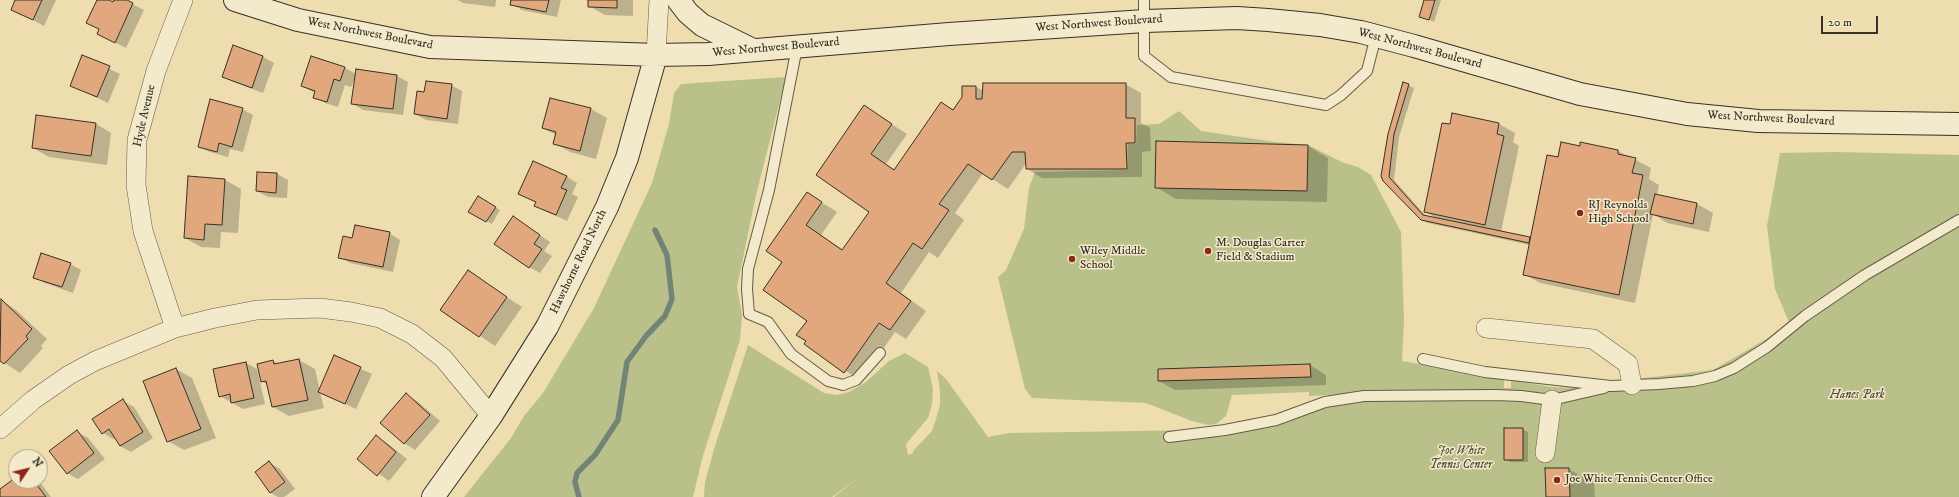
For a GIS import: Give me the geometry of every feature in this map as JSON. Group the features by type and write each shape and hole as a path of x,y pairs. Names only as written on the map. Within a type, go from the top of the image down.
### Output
{"main road":[{"name":"West Northwest Boulevard","path":"235,0 298,20 430,47 656,55 708,54 797,47 1145,10 1320,25 1376,36 1580,94 1687,114 1758,121 1959,124"},
{"path":"678,0 694,19 702,25 754,50"},
{"name":"Hawthorne Road North","path":"432,497 491,416 547,327 606,207 627,158 656,55"}],"street":[{"name":"Hyde Avenue","path":"175,328 144,231 136,178 137,140 156,71 183,0"},
{"name":"Hawthorne Road North","path":"656,55 659,0"},
{"path":"0,429 33,400 69,375 95,361 175,328 257,310 320,308 380,318 412,334 443,358 491,416"},
{"path":"1486,328 1593,339 1628,364 1632,385"},
{"path":"1545,453 1552,400"}],"lane":[{"path":"1145,10 1144,56 1171,77 1326,105 1342,95 1367,71 1376,36"},
{"path":"797,47 770,190 748,269 746,289 749,314 768,322 791,354 828,381 843,385 856,380 880,353"},
{"path":"1423,358 1485,372 1612,386 1693,381 1715,376 1734,368 1767,347 1805,316 1865,275 1959,220"},
{"path":"1168,437 1225,430 1276,420 1325,402 1364,396 1495,395 1552,400 1579,395 1612,386"}],"green space":[{"path":"786,77 756,195 737,287 742,315 740,340 702,459 693,497 464,497 511,438 524,416 543,393 594,308 652,183 669,124 674,93 681,84"},
{"path":"1179,111 1201,131 1275,142 1308,145 1344,163 1358,167 1371,175 1401,232 1404,320 1402,361 1504,379 1504,388 1511,388 1511,380 1551,387 1580,388 1626,380 1713,370 1768,338 1789,322 1775,289 1767,226 1780,153 1836,152 1959,155 1959,497 834,497 858,478 832,497 704,497 705,482 715,446 748,345 824,393 837,395 849,392 866,382 889,361 905,353 928,367 933,389 932,404 928,418 906,444 908,455 913,453 913,451 932,431 940,405 940,390 937,371 946,379 988,437 1009,433 1197,430 1269,417 1346,394 1309,396 1309,392 1232,395 1226,416 1216,424 1208,425 1192,421 1146,403 1032,398 1025,389 998,277 1006,270 1024,229 1029,188 1035,172 1127,170 1128,144 1136,144 1137,125 1159,124"}],"building":[{"path":"15,0 42,0 33,20 11,10"},
{"path":"97,0 109,0 113,2 114,0 127,0 133,3 115,43 97,34 99,29 86,23"},
{"path":"511,0 549,0 546,12 510,5"},
{"path":"588,0 617,0 617,8 588,7"},
{"path":"1424,0 1435,0 1429,20 1419,17"},
{"path":"233,45 263,56 252,88 222,77"},
{"path":"82,55 110,66 97,97 70,86"},
{"path":"311,56 345,67 340,81 334,79 327,102 313,98 315,91 301,86"},
{"path":"356,69 397,75 393,109 351,104"},
{"path":"426,81 452,84 447,119 414,114 417,91 424,92"},
{"path":"1403,82 1409,84 1394,134 1389,177 1423,215 1530,237 1529,243 1421,220 1383,181 1381,176 1388,134"},
{"path":"983,83 1126,83 1126,118 1135,118 1135,143 1126,143 1127,169 1026,169 1025,152 1012,152 992,180 968,164 939,204 949,210 922,249 913,243 886,283 911,301 890,330 879,323 844,373 804,344 806,341 796,335 807,321 763,290 782,262 766,251 807,192 822,202 806,225 842,250 869,212 816,175 864,105 892,124 871,154 894,170 941,102 953,110 962,97 962,86 976,86 976,99 982,99"},
{"path":"550,98 591,108 580,151 553,144 556,132 542,128"},
{"path":"210,99 243,108 232,147 219,143 217,152 198,147"},
{"path":"1452,113 1499,123 1497,134 1504,136 1485,225 1424,212 1442,123 1450,124"},
{"path":"36,115 96,123 91,156 32,148"},
{"path":"1156,141 1308,145 1307,191 1155,188"},
{"path":"1561,142 1580,146 1580,142 1618,150 1618,154 1636,158 1632,173 1643,175 1619,295 1523,275 1547,155 1558,157"},
{"path":"533,161 567,176 561,188 567,190 556,215 534,206 536,202 518,194"},
{"path":"257,172 277,173 276,193 256,191"},
{"path":"188,176 225,179 222,225 205,224 204,240 184,238"},
{"path":"1655,194 1697,203 1693,224 1650,214"},
{"path":"478,196 496,207 486,222 468,212"},
{"path":"513,216 540,235 534,244 542,249 529,268 494,244"},
{"path":"355,225 390,232 383,267 338,258 343,236 352,238"},
{"path":"41,253 71,263 62,287 33,278"},
{"path":"468,270 507,297 479,337 440,310"},
{"path":"1,299 32,329 26,336 28,339 4,364 0,361"},
{"path":"334,355 361,367 345,404 318,392"},
{"path":"299,359 308,400 272,407 266,381 261,382 257,364 273,360 274,364"},
{"path":"246,362 254,398 231,403 230,394 219,397 213,369"},
{"path":"1310,364 1311,377 1158,381 1158,369"},
{"path":"176,368 201,429 167,442 143,381"},
{"path":"406,393 430,415 404,444 380,423"},
{"path":"123,399 143,432 120,446 109,429 102,434 92,419"},
{"path":"1504,428 1523,428 1523,460 1504,460"},
{"path":"77,430 94,453 67,474 49,451"},
{"path":"376,435 396,452 377,476 357,459"},
{"path":"269,461 285,482 270,493 255,472"},
{"name":"Joe White Tennis Center Office","path":"1545,468 1569,468 1570,497 1546,497"},
{"path":"8,483 8,489 40,489 46,497 0,497 0,489"}],"waterway":[{"path":"579,497 575,482 577,473 595,455 618,420 627,362 646,336 665,316 672,299 667,255 655,230"}],"place":[{"name":"RJ Reynolds High School","path":"1580,213"},
{"name":"M. Douglas Carter Field & Stadium","path":"1208,251"},
{"name":"Wiley Middle School","path":"1072,259"},
{"name":"Joe White Tennis Center Office","path":"1557,480"}],"park label":[{"name":"Hanes Park","path":"1857,396"},
{"name":"Joe White Tennis Center","path":"1461,459"}]}
